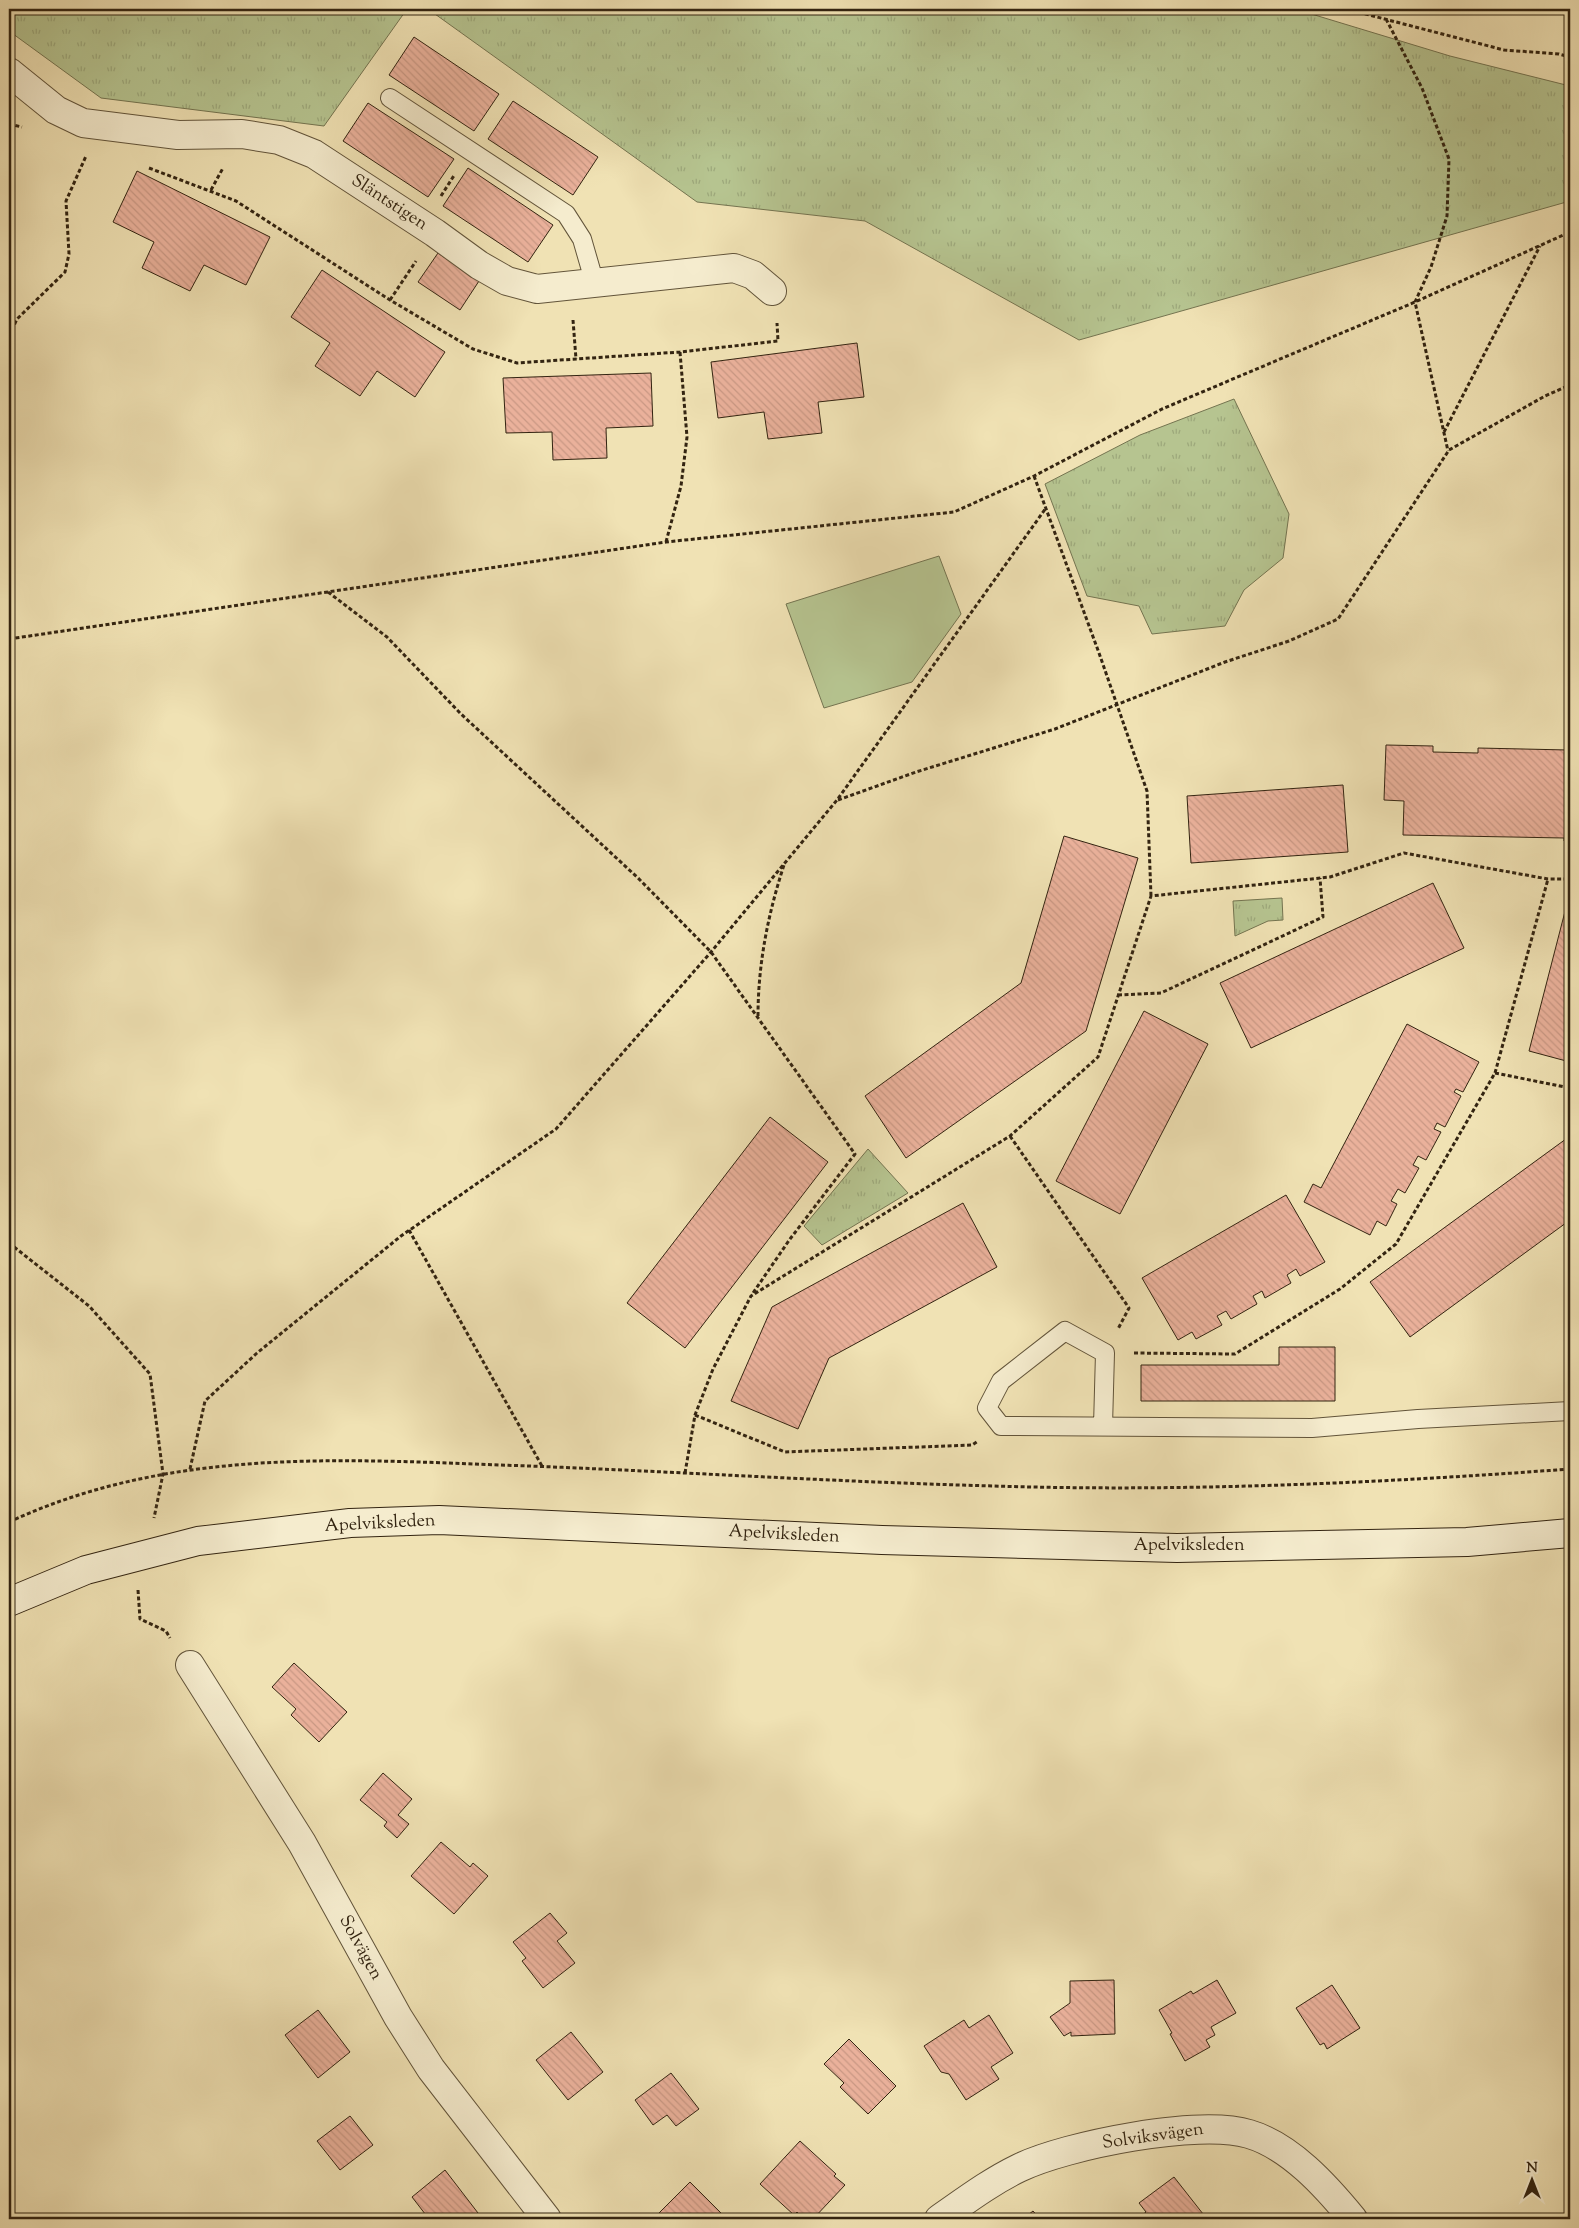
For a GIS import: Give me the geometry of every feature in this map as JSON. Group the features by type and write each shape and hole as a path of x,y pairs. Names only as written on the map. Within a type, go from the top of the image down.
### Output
{"street":[{"name":"Släntstigen","path":"9,72 56,110 83,123 178,135 234,134 279,140 314,154 479,265 507,281 537,289 734,268 753,275 772,291"},
{"name":"Apelviksleden","path":"9,1602 86,1570 198,1540 350,1523 439,1520 882,1540 1177,1548 1458,1543 1570,1533"},
{"name":"Solvägen","path":"190,1665 302,1843 398,2017 431,2069 547,2219"},
{"name":"Solviksvägen","path":"940,2219 990,2184 1021,2167 1053,2156 1094,2145 1207,2128 1227,2129 1250,2134 1273,2144 1317,2180 1353,2219"}],"lane":[{"path":"390,98 566,214 582,239 583,285"},
{"path":"1103,1426 1106,1353 1065,1331 1001,1381 987,1408 1001,1426 1312,1428 1418,1419 1570,1411"}],"path":[{"path":"1346,9 1504,50 1559,54 1570,57"},
{"path":"1386,19 1422,88 1449,159 1447,216 1431,267 1415,302 1448,451"},
{"path":"9,124 24,128"},
{"path":"390,300 471,151"},
{"path":"9,336 16,319 65,272 69,254 66,200 86,156"},
{"path":"146,166 236,200 390,300 473,349 517,363 680,352 778,341 776,306 772,291"},
{"path":"9,639 666,542 954,512 1034,476 1162,409 1415,302 1570,232"},
{"path":"1444,432 1540,246"},
{"path":"576,359 583,285"},
{"path":"666,542 681,486 687,437 680,352"},
{"path":"837,800 916,772 1055,729 1225,662 1289,641 1338,619 1448,451 1545,396 1570,385"},
{"path":"751,1296 1010,1136 1098,1058 1151,896 1147,792 1034,476"},
{"path":"190,1469 205,1401 257,1353 410,1230 556,1129 711,952 837,800 1046,508"},
{"path":"328,592 387,637 461,714 638,878 711,952 854,1154 790,1239 751,1296 713,1369 695,1415 684,1473"},
{"path":"1151,896 1320,878 1404,853 1548,879 1570,879"},
{"path":"758,1016 758,990 764,941 773,897 784,863"},
{"path":"1118,995 1161,993 1323,916 1320,878"},
{"path":"1010,1136 1129,1308 1106,1353 1235,1354 1340,1288 1396,1244 1495,1073 1548,879"},
{"path":"1495,1073 1570,1088"},
{"path":"410,1230 542,1467"},
{"path":"9,1242 89,1306 150,1374 163,1474 138,1589 140,1619 166,1631"},
{"path":"695,1415 786,1452 972,1445 1001,1426"},
{"path":"9,1522 40,1508 94,1490 190,1469 260,1462 328,1461 542,1467 997,1487 1178,1487 1366,1482 1570,1469"}],"green space":[{"path":"9,9 407,9 324,126 101,98 9,31"},
{"path":"428,9 1295,9 1450,56 1570,86 1570,201 1079,340 865,221 697,202"},
{"path":"1234,399 1289,514 1283,558 1244,590 1225,626 1152,634 1139,606 1087,596 1045,484 1140,435"},
{"path":"939,556 961,614 912,682 824,708 786,604"},
{"path":"1282,898 1283,920 1268,921 1235,936 1233,901"},
{"path":"868,1149 908,1193 822,1245 804,1226"}],"building":[{"path":"414,37 499,94 474,131 389,75"},
{"path":"513,101 598,157 573,195 488,139"},
{"path":"368,103 454,159 428,197 343,141"},
{"path":"468,168 553,225 528,262 443,206"},
{"path":"137,171 270,237 246,285 204,265 190,291 142,268 154,242 113,222"},
{"path":"438,253 479,281 460,310 418,282"},
{"path":"322,270 445,352 415,397 377,371 360,396 315,366 330,343 291,317"},
{"path":"857,343 864,397 818,402 822,433 768,439 764,412 718,418 711,362"},
{"path":"651,373 653,426 606,428 607,458 553,460 552,432 506,433 503,378"},
{"path":"1386,745 1433,746 1433,752 1478,753 1478,748 1568,750 1568,762 1570,762 1570,841 1564,841 1564,838 1403,835 1404,801 1384,800"},
{"path":"1343,785 1348,852 1191,863 1187,796"},
{"path":"1064,836 1138,858 1086,1031 906,1158 865,1096 1021,983"},
{"path":"1433,883 1464,948 1251,1048 1220,983"},
{"path":"1570,892 1570,1062 1529,1051"},
{"path":"1144,1011 1208,1044 1120,1214 1056,1181"},
{"path":"1407,1024 1479,1062 1463,1092 1456,1089 1454,1092 1461,1096 1445,1127 1437,1123 1434,1129 1441,1132 1426,1160 1418,1156 1413,1165 1419,1168 1405,1193 1398,1189 1391,1201 1397,1204 1386,1226 1377,1221 1370,1235 1304,1202 1313,1184 1321,1188"},
{"path":"770,1117 828,1162 685,1348 627,1303"},
{"path":"1570,1136 1570,1220 1410,1337 1370,1282"},
{"path":"1286,1195 1325,1262 1300,1276 1296,1269 1287,1275 1291,1283 1265,1298 1262,1291 1253,1296 1257,1304 1231,1319 1226,1311 1217,1316 1222,1325 1196,1339 1192,1332 1178,1340 1142,1278"},
{"path":"963,1203 997,1267 829,1358 798,1429 731,1401 772,1307"},
{"path":"1279,1347 1335,1347 1335,1401 1141,1401 1141,1365 1279,1365"},
{"path":"294,1663 347,1712 319,1742 291,1715 296,1709 272,1687"},
{"path":"383,1773 412,1799 398,1815 409,1824 397,1838 384,1826 387,1822 360,1800"},
{"path":"441,1842 470,1867 473,1863 488,1876 454,1914 411,1876"},
{"path":"550,1913 567,1933 557,1941 575,1963 543,1988 522,1961 526,1958 513,1942"},
{"path":"1114,1980 1115,2034 1071,2036 1071,2032 1064,2036 1050,2017 1070,2003 1070,1981"},
{"path":"1217,1980 1236,2013 1211,2027 1215,2035 1206,2040 1210,2047 1185,2061 1159,2010 1191,1991 1193,1994"},
{"path":"1332,1985 1360,2028 1327,2049 1324,2043 1320,2045 1296,2008"},
{"path":"318,2010 350,2052 318,2078 285,2035"},
{"path":"989,2015 1013,2053 991,2067 999,2079 966,2100 949,2074 941,2072 924,2046 964,2020 969,2028"},
{"path":"571,2032 603,2072 568,2100 536,2060"},
{"path":"849,2039 896,2086 868,2114 840,2087 844,2083 824,2064"},
{"path":"671,2073 699,2109 676,2126 667,2115 653,2125 635,2100"},
{"path":"350,2116 373,2145 340,2170 317,2141"},
{"path":"800,2141 836,2174 834,2176 845,2185 813,2219 804,2219 797,2212 794,2215 760,2184"},
{"path":"445,2170 478,2213 470,2219 429,2219 412,2197"},
{"path":"1174,2177 1207,2219 1137,2219 1146,2212 1139,2203"},
{"path":"690,2182 721,2213 715,2219 653,2219"},
{"path":"1033,2211 1040,2219 1023,2219"}]}
